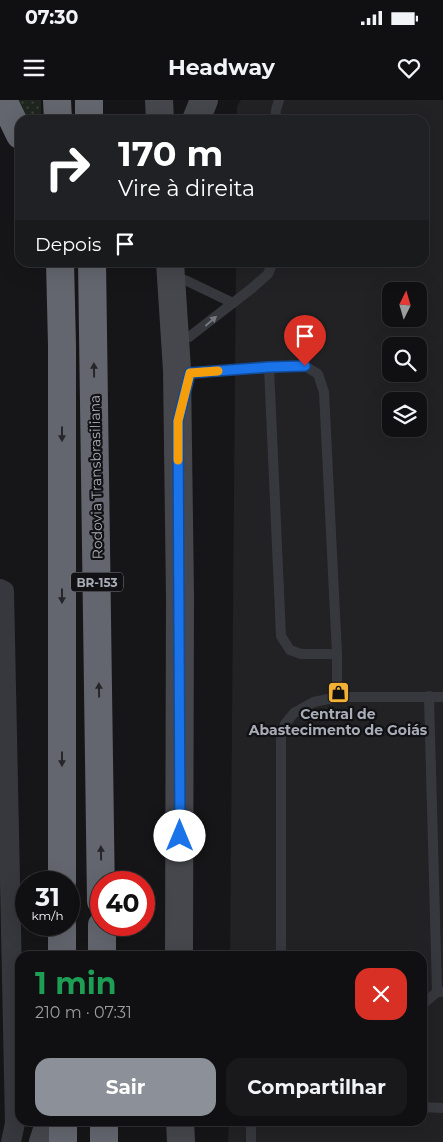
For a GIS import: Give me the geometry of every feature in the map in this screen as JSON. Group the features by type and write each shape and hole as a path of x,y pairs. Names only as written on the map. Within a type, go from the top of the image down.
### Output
{"highway":[{"path":"3,100 15,125"},
{"path":"57,100 58,115"},
{"path":"89,100 89,115"},
{"path":"46,267 51,319 62,346"},
{"name":"BR-153","path":"60,267 62,346 62,871"},
{"name":"Rodovia Transbrasiliana","path":"92,267 101,871"},
{"path":"62,936 62,951"},
{"path":"102,936 102,951"},
{"path":"62,1126 63,1142"},
{"path":"104,1126 104,1142"}],"street":[{"path":"159,100 160,115"},
{"path":"198,115 204,100"},
{"path":"180,268 189,338 178,421 180,951"},
{"path":"180,268 184,372"},
{"path":"2,590 15,1123 11,1142"},
{"path":"42,1142 48,1126"},
{"path":"180,1126 181,1142"}],"lane":[{"path":"276,115 279,100"},
{"path":"189,338 205,327 268,274 271,267"},
{"path":"180,268 206,288 233,303"},
{"path":"184,372 305,366 318,374 324,392 337,654 337,697"},
{"path":"269,367 281,636 290,650 301,654 337,654"},
{"path":"427,1001 440,992 429,696"},
{"path":"281,951 280,736 285,724 294,713 314,702 337,697 443,696"},
{"path":"427,1107 443,1108"},
{"path":"250,1142 251,1126"}],"shaded area":[{"path":"17,100 41,100 41,115 24,115"},
{"name":"Central de Abastecimento de Goiás","path":"241,100 443,100 443,1142 228,1142 229,1126 427,1126 427,951 230,951 236,267 429,267 429,115 237,115 237,106"}],"slow traffic":[{"path":"178,460 178,421 190,373 218,371"}],"place":[{"name":"Central de Abastecimento de Goiás","path":"338,692"}],"route":[{"path":"180,836 178,421 190,373 305,366"}]}
